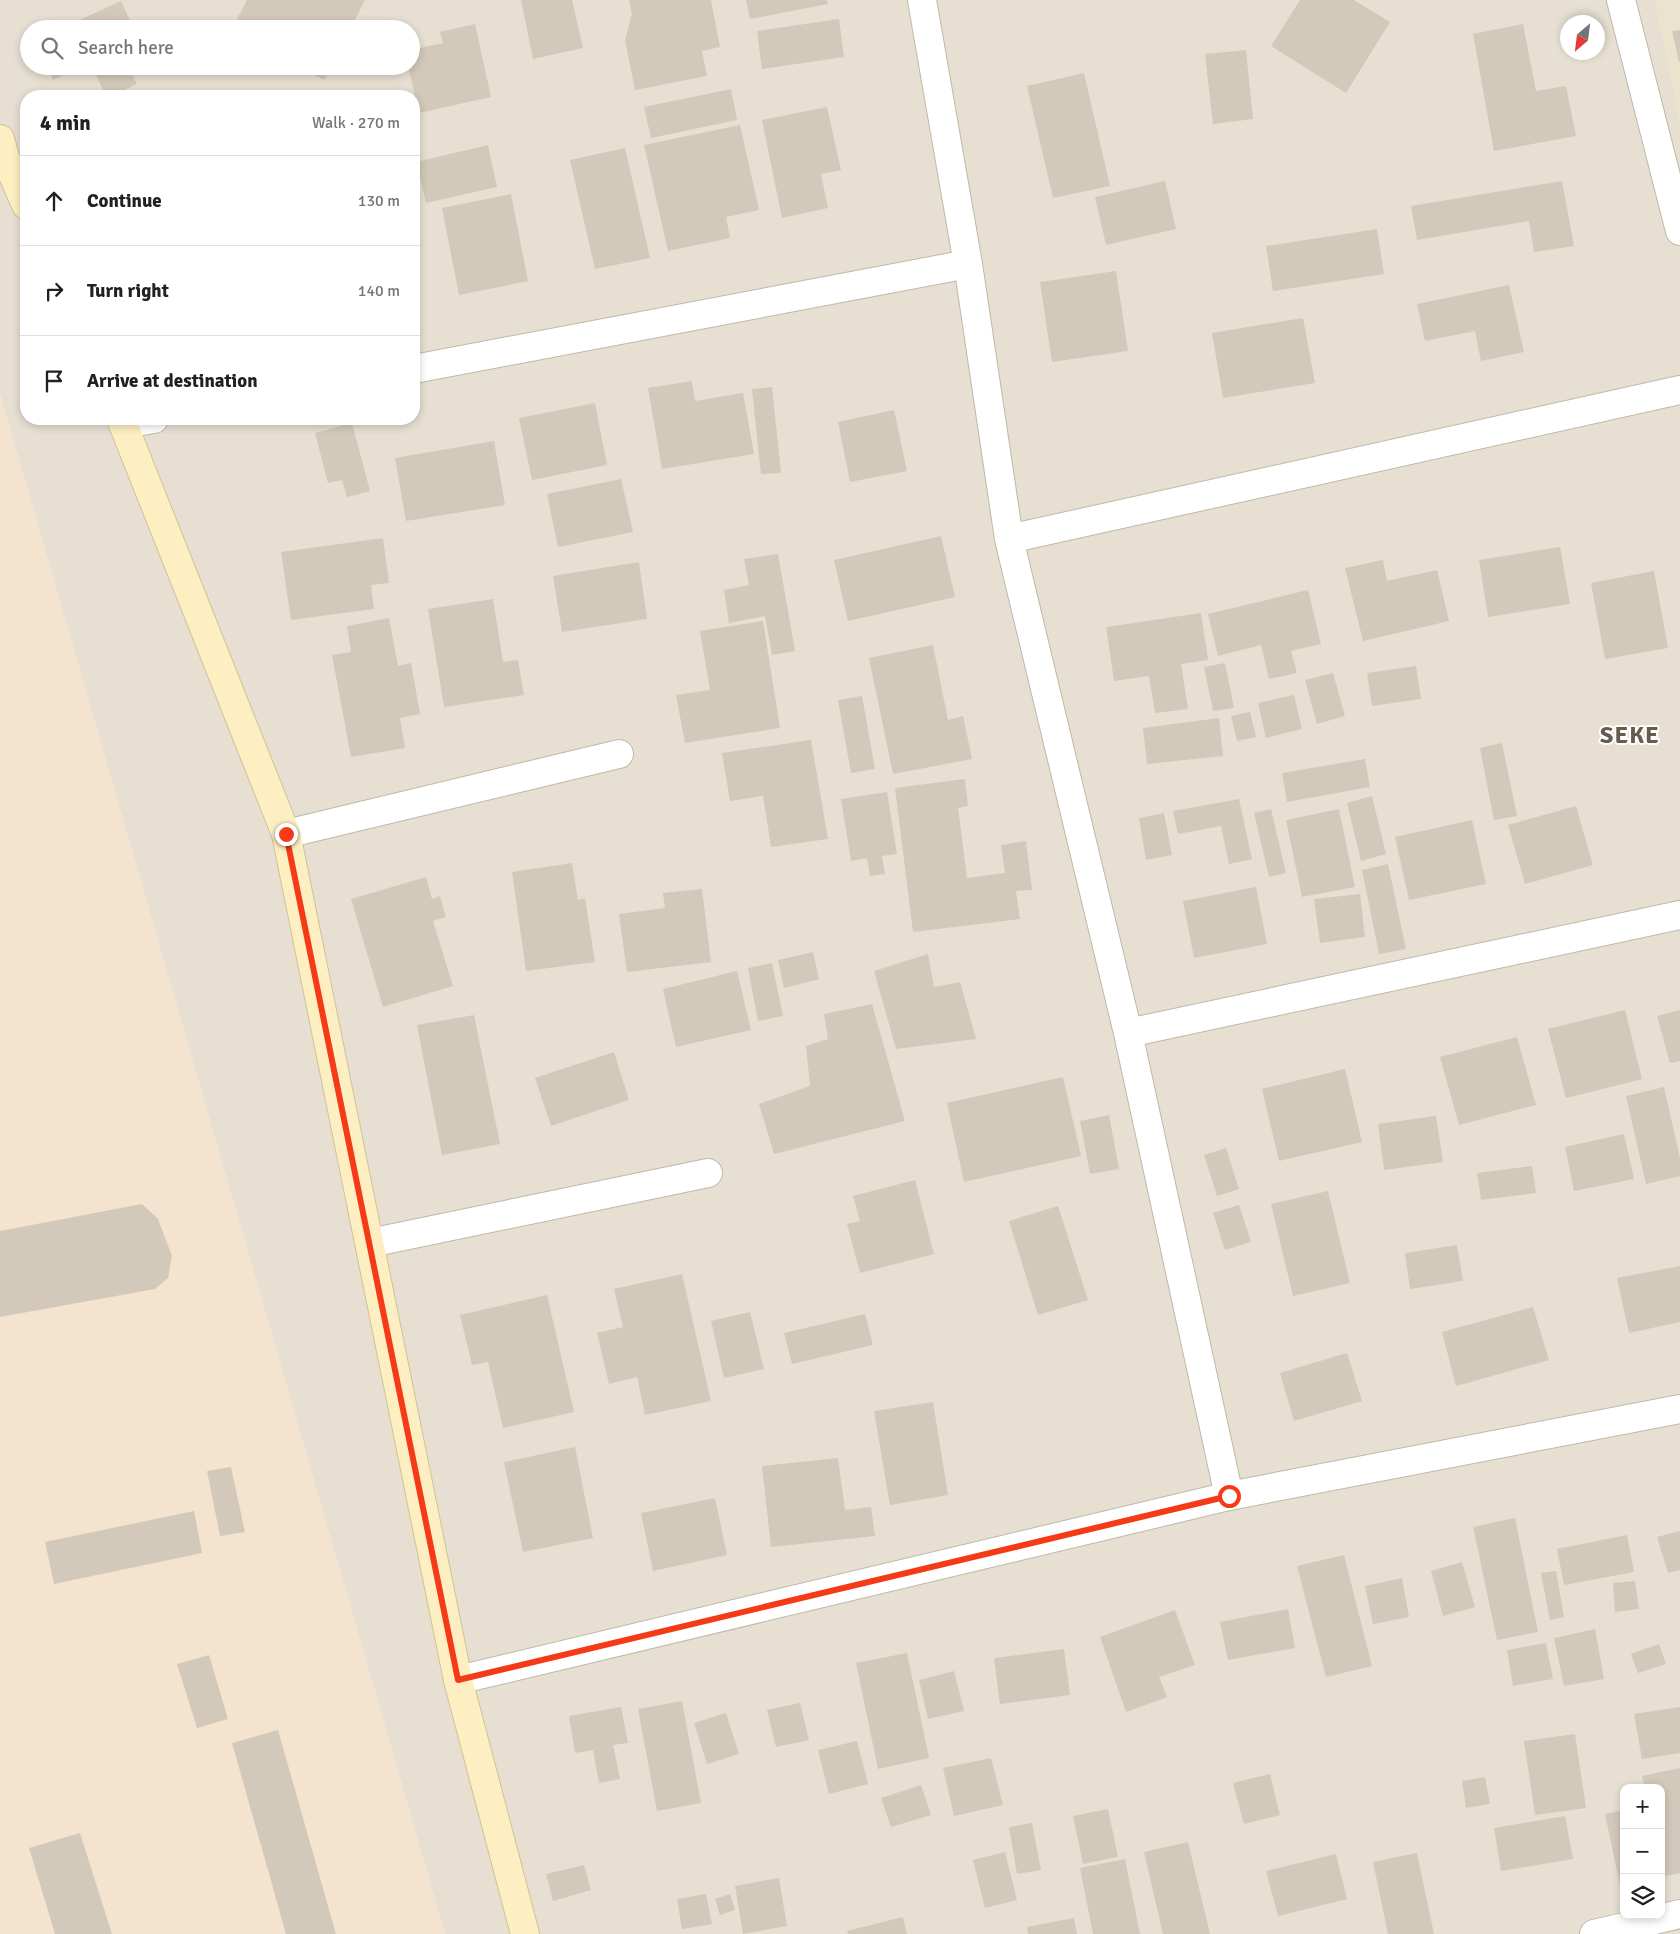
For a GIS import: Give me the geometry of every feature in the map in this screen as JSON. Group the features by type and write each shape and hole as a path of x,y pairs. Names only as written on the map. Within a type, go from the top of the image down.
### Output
{"street":[{"path":"922,0 968,264 1010,539 1128,1033 1229,1496"},
{"path":"1621,0 1680,231"},
{"path":"0,139 5,157 20,191"},
{"path":"420,368 968,264"},
{"path":"1010,539 1680,390"},
{"path":"123,425 286,834 458,1680 525,1934"},
{"path":"286,834 619,754"},
{"path":"1128,1033 1680,915"},
{"path":"370,1243 708,1172"},
{"path":"458,1680 1229,1496 1680,1409"},
{"path":"1594,1934 1680,1914"}],"shaded area":[{"path":"0,0 1655,0 1680,121 1680,1934 445,1934 0,394"},
{"path":"1655,0 1680,0 1680,121"},
{"path":"0,394 445,1934 0,1934"}],"building":[{"path":"247,0 365,0 355,20 237,20"},
{"path":"521,0 572,0 583,48 533,59"},
{"path":"629,0 711,0 720,47 702,51 707,76 635,90 625,40 632,14"},
{"path":"746,0 827,0 828,4 750,19"},
{"path":"1300,0 1354,0 1390,22 1346,93 1271,46"},
{"path":"121,1 130,20 80,20"},
{"path":"839,19 844,57 762,69 757,31"},
{"path":"475,24 491,97 420,113 420,90 414,90 410,75 420,75 420,48 443,43 440,32"},
{"path":"1523,24 1536,91 1566,86 1576,136 1494,151 1473,34"},
{"path":"1680,30 1680,62 1679,62 1672,31"},
{"path":"1246,50 1253,119 1213,124 1205,54"},
{"path":"1084,73 1110,186 1053,198 1027,86"},
{"path":"51,75 63,75 53,80"},
{"path":"96,75 132,75 137,84 124,90 103,90"},
{"path":"314,75 326,75 324,80"},
{"path":"731,89 737,120 651,138 644,107"},
{"path":"827,107 841,170 821,174 828,208 782,218 762,120"},
{"path":"740,125 759,210 726,217 730,238 668,251 644,145"},
{"path":"488,145 497,187 426,203 420,178 420,161"},
{"path":"625,148 650,258 595,269 570,160"},
{"path":"1165,181 1176,229 1106,245 1095,197"},
{"path":"1562,181 1574,246 1534,252 1529,221 1417,240 1411,206"},
{"path":"511,194 528,281 459,295 442,208"},
{"path":"1377,229 1384,274 1273,291 1266,246"},
{"path":"1116,271 1128,351 1052,362 1040,282"},
{"path":"1509,285 1524,352 1481,361 1475,331 1425,341 1417,304"},
{"path":"1303,318 1315,383 1223,398 1212,333"},
{"path":"692,381 695,401 743,393 754,454 662,469 648,388"},
{"path":"772,387 781,473 761,474 752,389"},
{"path":"595,403 607,465 532,480 519,418"},
{"path":"894,410 907,471 850,482 838,422"},
{"path":"345,425 353,425 370,491 347,497 342,480 328,483 315,433"},
{"path":"494,441 505,505 406,521 395,458"},
{"path":"621,479 633,532 558,547 547,494"},
{"path":"941,536 955,597 848,621 834,560"},
{"path":"383,538 389,583 371,585 374,609 291,620 281,552"},
{"path":"1560,547 1570,604 1488,617 1479,560"},
{"path":"778,554 795,651 772,655 765,616 729,623 724,590 749,585 744,559"},
{"path":"1383,560 1387,581 1437,570 1449,621 1363,641 1345,568"},
{"path":"639,562 647,619 562,632 553,576"},
{"path":"1654,571 1668,648 1605,659 1591,583"},
{"path":"1308,590 1321,644 1291,651 1297,673 1269,679 1261,645 1218,656 1208,614"},
{"path":"493,599 503,662 518,660 524,695 444,707 428,609"},
{"path":"1201,613 1208,660 1181,664 1188,709 1155,713 1149,676 1114,681 1106,627"},
{"path":"389,618 398,666 411,663 420,714 400,718 405,748 351,757 332,655 351,652 347,626"},
{"path":"763,621 780,728 685,743 676,695 710,690 700,631"},
{"path":"933,645 948,720 963,716 972,759 893,774 869,658"},
{"path":"1225,663 1234,708 1213,711 1204,667"},
{"path":"1416,666 1421,699 1372,706 1367,673"},
{"path":"1333,673 1345,716 1317,724 1305,680"},
{"path":"1294,695 1302,729 1266,738 1258,703"},
{"path":"862,696 875,769 851,773 838,700"},
{"path":"1250,712 1256,737 1237,741 1231,716"},
{"path":"1219,718 1223,756 1147,764 1143,728"},
{"path":"811,740 828,839 771,847 763,796 730,801 722,753"},
{"path":"1502,743 1517,816 1494,820 1480,748"},
{"path":"1365,759 1370,787 1287,802 1282,773"},
{"path":"965,779 968,806 958,808 967,878 1005,873 1001,845 1026,841 1032,890 1016,891 1020,919 913,932 895,788"},
{"path":"887,792 897,854 882,856 885,874 870,876 867,858 851,861 841,799"},
{"path":"1372,796 1386,854 1361,861 1347,803"},
{"path":"1239,799 1252,859 1229,864 1221,826 1178,834 1173,811"},
{"path":"1576,806 1593,865 1525,884 1508,825"},
{"path":"1271,809 1286,873 1269,877 1254,813"},
{"path":"1339,809 1355,887 1302,897 1286,820"},
{"path":"1164,813 1172,855 1146,860 1139,818"},
{"path":"1472,820 1486,884 1409,900 1395,837"},
{"path":"572,863 578,900 585,898 595,962 526,971 512,872"},
{"path":"1388,864 1406,949 1379,954 1362,870"},
{"path":"426,877 432,899 440,896 446,917 433,921 453,986 383,1007 351,899"},
{"path":"1256,887 1267,944 1194,958 1183,901"},
{"path":"702,889 711,962 627,972 619,914 665,908 663,893"},
{"path":"1360,894 1365,937 1320,943 1314,899"},
{"path":"813,952 819,979 784,988 778,960"},
{"path":"928,954 934,987 960,982 976,1039 896,1049 874,971"},
{"path":"772,963 783,1016 758,1021 748,968"},
{"path":"737,971 751,1030 676,1047 663,989"},
{"path":"872,1004 905,1121 774,1154 759,1104 810,1086 806,1046 828,1039 824,1014"},
{"path":"1625,1010 1642,1079 1566,1098 1548,1029"},
{"path":"1680,1010 1680,1061 1670,1063 1657,1016"},
{"path":"474,1015 500,1144 442,1155 417,1025"},
{"path":"1517,1037 1536,1105 1459,1125 1440,1057"},
{"path":"614,1052 629,1100 551,1126 535,1078"},
{"path":"1345,1069 1362,1142 1279,1161 1262,1089"},
{"path":"1063,1077 1081,1156 964,1182 947,1103"},
{"path":"1664,1087 1680,1158 1680,1176 1646,1184 1626,1096"},
{"path":"1109,1115 1119,1169 1090,1174 1080,1121"},
{"path":"1436,1116 1443,1162 1384,1170 1378,1124"},
{"path":"1624,1134 1634,1179 1574,1191 1565,1147"},
{"path":"1226,1148 1239,1189 1217,1196 1204,1155"},
{"path":"1532,1166 1536,1193 1481,1200 1477,1173"},
{"path":"915,1180 934,1254 860,1273 847,1224 860,1221 853,1196"},
{"path":"1328,1191 1350,1283 1293,1296 1271,1204"},
{"path":"142,1204 158,1219 172,1256 168,1278 155,1289 0,1317 0,1231"},
{"path":"1239,1205 1251,1242 1225,1250 1213,1213"},
{"path":"1058,1206 1088,1300 1038,1315 1009,1221"},
{"path":"1457,1245 1463,1281 1410,1289 1405,1253"},
{"path":"1680,1266 1680,1322 1629,1333 1617,1278"},
{"path":"682,1274 711,1401 645,1415 637,1377 609,1384 597,1333 623,1327 614,1289"},
{"path":"547,1295 574,1412 503,1428 488,1362 472,1365 460,1315"},
{"path":"1533,1307 1549,1360 1456,1386 1442,1332"},
{"path":"750,1312 764,1369 724,1378 711,1321"},
{"path":"865,1314 873,1345 792,1364 784,1333"},
{"path":"1347,1353 1362,1401 1294,1421 1280,1373"},
{"path":"933,1402 948,1495 890,1505 874,1411"},
{"path":"575,1447 593,1538 523,1552 504,1462"},
{"path":"838,1458 845,1510 871,1507 875,1536 771,1547 762,1466"},
{"path":"231,1467 245,1532 220,1536 207,1471"},
{"path":"715,1498 727,1555 653,1571 641,1513"},
{"path":"194,1511 202,1553 54,1584 45,1542"},
{"path":"1515,1518 1538,1632 1497,1640 1473,1527"},
{"path":"1680,1531 1680,1570 1668,1573 1657,1537"},
{"path":"1627,1535 1634,1572 1564,1585 1557,1549"},
{"path":"1344,1555 1372,1666 1326,1677 1297,1566"},
{"path":"1462,1562 1475,1607 1443,1616 1431,1571"},
{"path":"1556,1571 1564,1617 1550,1620 1541,1573"},
{"path":"1402,1578 1409,1617 1373,1624 1365,1586"},
{"path":"1635,1581 1639,1609 1615,1612 1613,1583"},
{"path":"1288,1609 1295,1648 1228,1660 1220,1622"},
{"path":"1175,1610 1195,1665 1159,1677 1167,1697 1126,1712 1100,1637"},
{"path":"1595,1629 1604,1679 1564,1686 1554,1638"},
{"path":"1546,1643 1553,1679 1513,1686 1507,1650"},
{"path":"1659,1644 1666,1664 1638,1673 1631,1654"},
{"path":"1064,1649 1070,1695 1000,1704 994,1658"},
{"path":"907,1653 929,1758 878,1769 856,1663"},
{"path":"209,1655 228,1719 197,1728 177,1664"},
{"path":"954,1671 964,1711 928,1719 919,1680"},
{"path":"682,1701 701,1803 657,1811 638,1709"},
{"path":"800,1703 809,1740 776,1747 767,1710"},
{"path":"621,1707 628,1743 613,1745 620,1779 599,1783 593,1750 575,1753 569,1716"},
{"path":"1680,1707 1680,1753 1642,1759 1634,1714"},
{"path":"726,1713 739,1754 707,1764 694,1723"},
{"path":"278,1730 336,1934 286,1934 232,1743"},
{"path":"1575,1734 1586,1808 1535,1815 1524,1741"},
{"path":"857,1741 868,1784 829,1794 818,1750"},
{"path":"991,1758 1003,1805 954,1816 943,1768"},
{"path":"1680,1768 1680,1873 1665,1876 1665,1784 1644,1784 1642,1776"},
{"path":"1270,1774 1280,1815 1244,1824 1233,1783"},
{"path":"1485,1777 1490,1804 1466,1808 1462,1781"},
{"path":"921,1785 931,1815 891,1827 881,1798"},
{"path":"1108,1809 1118,1857 1083,1864 1073,1816"},
{"path":"1620,1811 1620,1885 1605,1814"},
{"path":"1565,1816 1573,1859 1501,1871 1494,1828"},
{"path":"1032,1823 1041,1870 1017,1874 1009,1827"},
{"path":"80,1833 112,1934 55,1934 29,1848"},
{"path":"1188,1842 1210,1934 1163,1934 1144,1852"},
{"path":"1005,1852 1017,1900 985,1908 973,1860"},
{"path":"1417,1853 1434,1934 1388,1934 1373,1862"},
{"path":"1336,1854 1347,1899 1278,1916 1266,1871"},
{"path":"1125,1859 1140,1934 1093,1934 1080,1868"},
{"path":"584,1865 591,1890 553,1901 546,1874"},
{"path":"779,1878 787,1926 743,1934 735,1886"},
{"path":"706,1894 712,1924 682,1929 677,1899"},
{"path":"730,1894 735,1910 720,1915 715,1899"},
{"path":"903,1917 907,1934 848,1934 847,1931"},
{"path":"1074,1918 1077,1934 1028,1934 1027,1927"}],"district":[{"name":"SEKE","path":"1630,735"}],"route":[{"path":"286,834 458,1680 1229,1496"}]}
